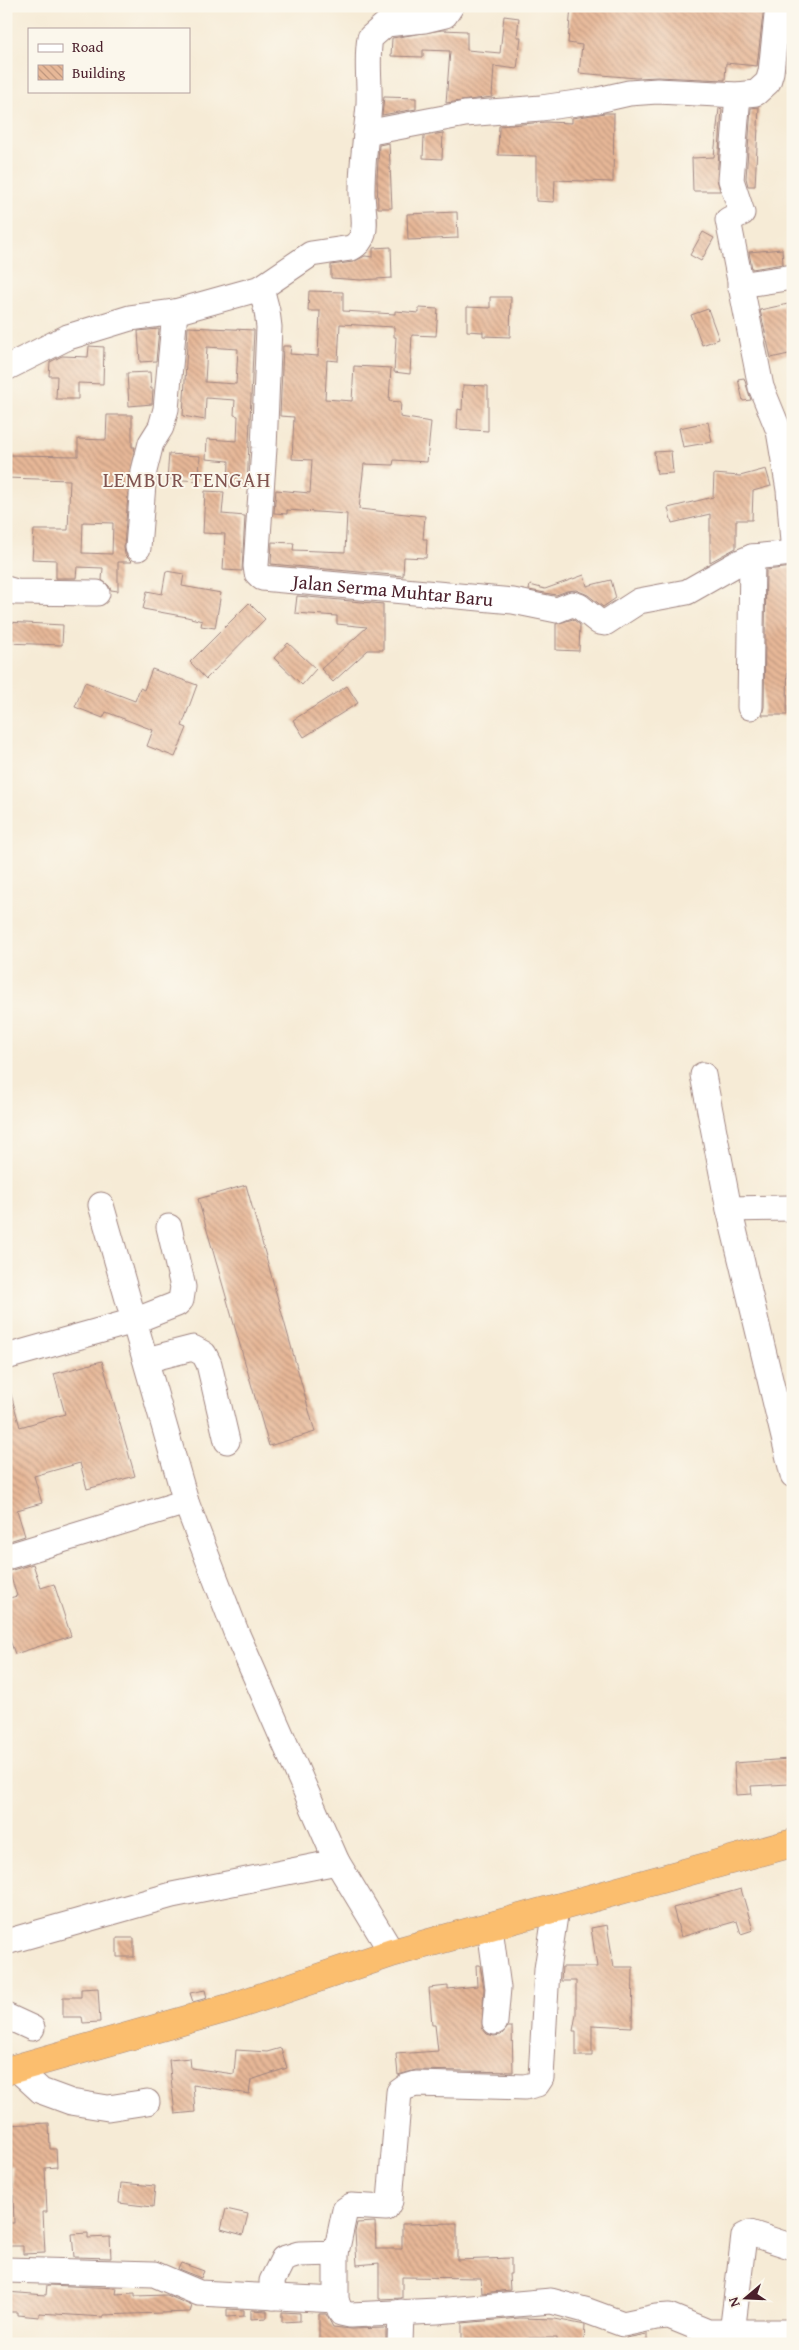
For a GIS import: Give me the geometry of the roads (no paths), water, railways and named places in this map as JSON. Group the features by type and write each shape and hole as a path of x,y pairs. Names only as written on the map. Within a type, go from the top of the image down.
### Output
{"highway":[{"path":"11,2070 232,2007 392,1953 490,1928 793,1843"}],"street":[{"path":"6,368 68,336 93,328 130,318 175,312 261,288 311,254 351,248 361,240 364,223 362,154 369,102 367,56 370,38 386,24 445,15 451,6"},
{"path":"366,133 465,114 541,108 598,100 629,93 657,91 738,95 756,93 768,82 771,72 778,6"},
{"path":"738,95 731,180 742,212 728,220 761,387 783,416 779,431 789,490 793,542"},
{"path":"740,285 793,277"},
{"name":"Jalan Serma Muhtar Baru","path":"261,288 269,326 264,448 256,566 257,573 262,578 514,600 557,610 572,604 579,606 598,622 605,623 639,601 687,592 752,557 793,553"},
{"path":"138,548 144,471 151,443 161,427 166,409 175,312"},
{"path":"750,707 752,557"},
{"path":"6,589 16,592 97,593"},
{"path":"703,1075 729,1209 793,1475"},
{"path":"101,1205 186,1502 236,1632 337,1862 392,1953"},
{"path":"729,1209 793,1208"},
{"path":"6,1357 134,1321 177,1304 182,1300 183,1287 169,1227"},
{"path":"146,1360 193,1348 204,1354 209,1364 227,1441"},
{"path":"6,1557 186,1502"},
{"path":"6,1942 172,1895 337,1862"},
{"path":"556,1909 547,1969 540,2078 537,2084 525,2087 416,2084 406,2087 399,2092 390,2201 386,2208 351,2206 345,2210 336,2253 336,2300 341,2312 350,2315 437,2311 550,2302 584,2310 623,2324 656,2316 669,2316 708,2332 793,2332"},
{"path":"490,1928 498,1988 494,2022"},
{"path":"6,2016 32,2028"},
{"path":"11,2070 41,2091 71,2102 108,2108 147,2102"},
{"path":"732,2333 744,2236 750,2233 793,2246"},
{"path":"273,2297 272,2281 283,2259 299,2254 336,2253"},
{"path":"6,2270 154,2274 199,2293 336,2300"},
{"path":"400,2344 401,2312"}],"district":[{"name":"LEMBUR TENGAH","path":"187,480"}]}
